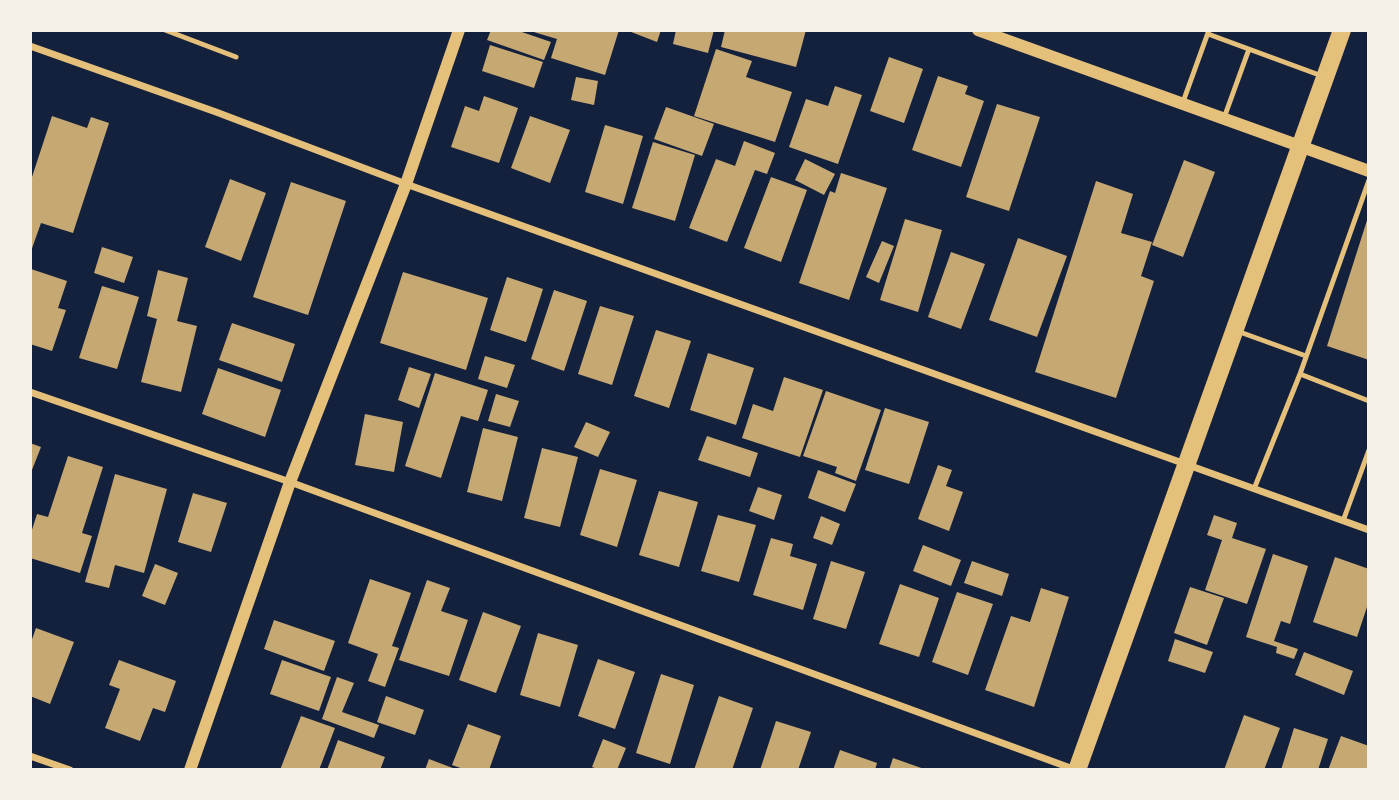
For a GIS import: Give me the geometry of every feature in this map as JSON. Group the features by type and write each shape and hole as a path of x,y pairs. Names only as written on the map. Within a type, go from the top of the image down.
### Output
{"main road":[{"path":"1077,770 1342,30"}],"street":[{"path":"190,770 290,482 406,184 459,30"},
{"path":"978,30 1369,171"},
{"path":"30,46 1369,530"},
{"path":"30,393 290,482 1077,770"},
{"path":"30,756 70,770"}],"lane":[{"path":"165,30 236,57"},
{"path":"1182,103 1209,32 1325,77"},
{"path":"1224,118 1249,49"},
{"path":"1254,489 1300,374 1369,180"},
{"path":"1234,330 1306,356"},
{"path":"1300,374 1369,401"},
{"path":"1343,521 1369,450"}],"building":[{"path":"491,30 516,30 551,42 544,60 487,40"},
{"path":"527,30 619,30 605,75 551,58 557,39"},
{"path":"626,30 661,30 657,42"},
{"path":"676,30 714,30 708,53 673,44"},
{"path":"725,30 806,30 796,67 721,47"},
{"path":"490,45 543,62 534,88 482,71"},
{"path":"716,49 752,61 746,77 792,92 775,142 694,116"},
{"path":"889,57 923,69 904,123 870,111"},
{"path":"938,76 968,86 965,94 984,101 961,167 912,150"},
{"path":"576,77 598,81 594,105 571,100"},
{"path":"835,86 862,95 838,164 789,147 806,99 828,106"},
{"path":"484,96 518,108 499,163 451,147 465,106 479,111"},
{"path":"997,104 1040,117 1009,211 966,197"},
{"path":"666,107 714,124 702,156 654,139"},
{"path":"52,116 87,128 91,117 109,123 73,233 41,223 30,254 30,183"},
{"path":"530,116 570,130 550,183 511,168"},
{"path":"605,125 643,136 623,204 585,192"},
{"path":"744,141 775,153 767,174 755,170 727,242 689,228 716,159 735,166"},
{"path":"653,142 695,155 675,221 632,208"},
{"path":"805,159 835,174 824,195 795,180"},
{"path":"1184,160 1215,172 1183,257 1152,245"},
{"path":"841,173 887,188 849,300 799,283 830,191 835,193"},
{"path":"771,177 807,190 781,262 744,248"},
{"path":"230,179 266,193 241,261 205,247"},
{"path":"1096,181 1133,194 1121,233 1152,242 1141,276 1154,281 1116,398 1035,372"},
{"path":"291,182 346,201 308,315 253,297"},
{"path":"1369,214 1369,360 1327,346"},
{"path":"905,219 942,230 918,312 880,300"},
{"path":"1018,238 1067,256 1037,337 989,320"},
{"path":"882,241 894,246 879,283 866,277"},
{"path":"102,247 133,257 124,283 94,273"},
{"path":"951,252 985,264 961,329 928,317"},
{"path":"31,269 67,281 58,308 66,310 52,351 30,344"},
{"path":"158,270 188,278 177,321 197,326 181,392 141,382 157,319 147,316"},
{"path":"403,272 488,298 466,370 380,343"},
{"path":"507,277 543,289 526,342 490,330"},
{"path":"102,286 139,297 117,369 79,358"},
{"path":"554,290 587,301 564,371 531,359"},
{"path":"600,306 634,316 612,385 578,374"},
{"path":"232,323 295,344 282,382 219,360"},
{"path":"656,330 691,341 669,408 634,396"},
{"path":"708,353 754,368 736,425 690,410"},
{"path":"485,356 515,365 507,388 478,379"},
{"path":"409,367 431,374 419,408 398,400"},
{"path":"218,368 281,390 265,437 202,414"},
{"path":"435,373 488,390 478,421 461,416 441,478 405,466"},
{"path":"784,377 823,390 800,457 742,438 753,404 773,411"},
{"path":"826,391 881,410 856,481 835,473 837,467 803,456"},
{"path":"496,394 519,401 510,427 488,421"},
{"path":"885,408 929,422 909,484 865,470"},
{"path":"365,414 403,422 394,472 355,465"},
{"path":"586,422 610,432 598,457 574,447"},
{"path":"483,428 518,437 502,501 467,492"},
{"path":"707,436 758,453 750,477 698,460"},
{"path":"30,443 41,447 30,475"},
{"path":"542,448 578,457 560,527 524,518"},
{"path":"68,456 103,467 82,533 92,536 80,573 30,558 30,536 37,514 48,517"},
{"path":"938,465 952,470 946,486 963,492 949,531 918,519"},
{"path":"600,469 637,480 617,547 580,535"},
{"path":"818,470 856,484 845,512 808,498"},
{"path":"115,474 167,489 144,573 115,565 109,588 85,582"},
{"path":"758,487 782,495 774,520 749,511"},
{"path":"659,491 698,502 679,567 639,555"},
{"path":"193,493 227,503 211,552 178,542"},
{"path":"718,515 756,525 739,582 701,571"},
{"path":"1214,515 1237,523 1232,538 1266,549 1247,604 1205,590 1222,540 1207,535"},
{"path":"821,516 840,524 832,545 813,538"},
{"path":"771,538 793,544 790,556 817,564 803,610 753,595"},
{"path":"923,545 961,560 951,586 913,571"},
{"path":"1273,554 1308,566 1290,624 1281,621 1274,641 1298,649 1294,659 1276,653 1277,647 1246,637"},
{"path":"1335,557 1369,569 1369,601 1357,637 1313,622"},
{"path":"831,561 865,572 846,629 813,619"},
{"path":"972,561 1009,574 1002,596 964,583"},
{"path":"155,564 178,573 165,605 142,596"},
{"path":"370,579 411,593 392,646 399,648 385,687 368,681 378,654 348,643"},
{"path":"427,580 450,588 441,611 468,620 449,676 399,660"},
{"path":"900,584 939,598 919,657 879,644"},
{"path":"1190,587 1224,598 1207,645 1174,633"},
{"path":"1041,588 1069,597 1034,707 985,690 1011,616 1030,622"},
{"path":"957,592 993,604 968,675 932,662"},
{"path":"483,612 521,626 496,693 459,680"},
{"path":"274,620 335,641 324,671 264,649"},
{"path":"36,628 74,642 50,704 30,696 30,645"},
{"path":"538,633 578,645 560,707 520,695"},
{"path":"1175,639 1213,652 1205,673 1168,661"},
{"path":"1304,652 1353,671 1344,695 1295,675"},
{"path":"598,659 635,672 615,729 578,716"},
{"path":"119,660 176,681 165,712 153,708 140,741 105,728 120,689 109,685"},
{"path":"282,660 331,677 319,711 270,694"},
{"path":"661,674 694,685 670,764 636,753"},
{"path":"337,677 354,683 342,712 379,725 374,738 322,719"},
{"path":"386,696 424,710 415,735 377,722"},
{"path":"719,696 753,708 732,770 694,770"},
{"path":"1244,715 1280,728 1264,770 1224,770"},
{"path":"301,716 335,728 319,770 280,770"},
{"path":"776,721 811,732 798,770 760,770"},
{"path":"468,724 501,736 489,770 466,770 452,765"},
{"path":"1294,728 1328,739 1318,770 1281,770"},
{"path":"1341,736 1369,746 1369,769 1328,770"},
{"path":"603,739 626,748 617,770 592,767"},
{"path":"338,740 385,757 380,770 327,770"},
{"path":"840,750 877,763 875,770 833,770"},
{"path":"893,758 927,770 889,770"},
{"path":"429,759 458,770 425,770"}]}
